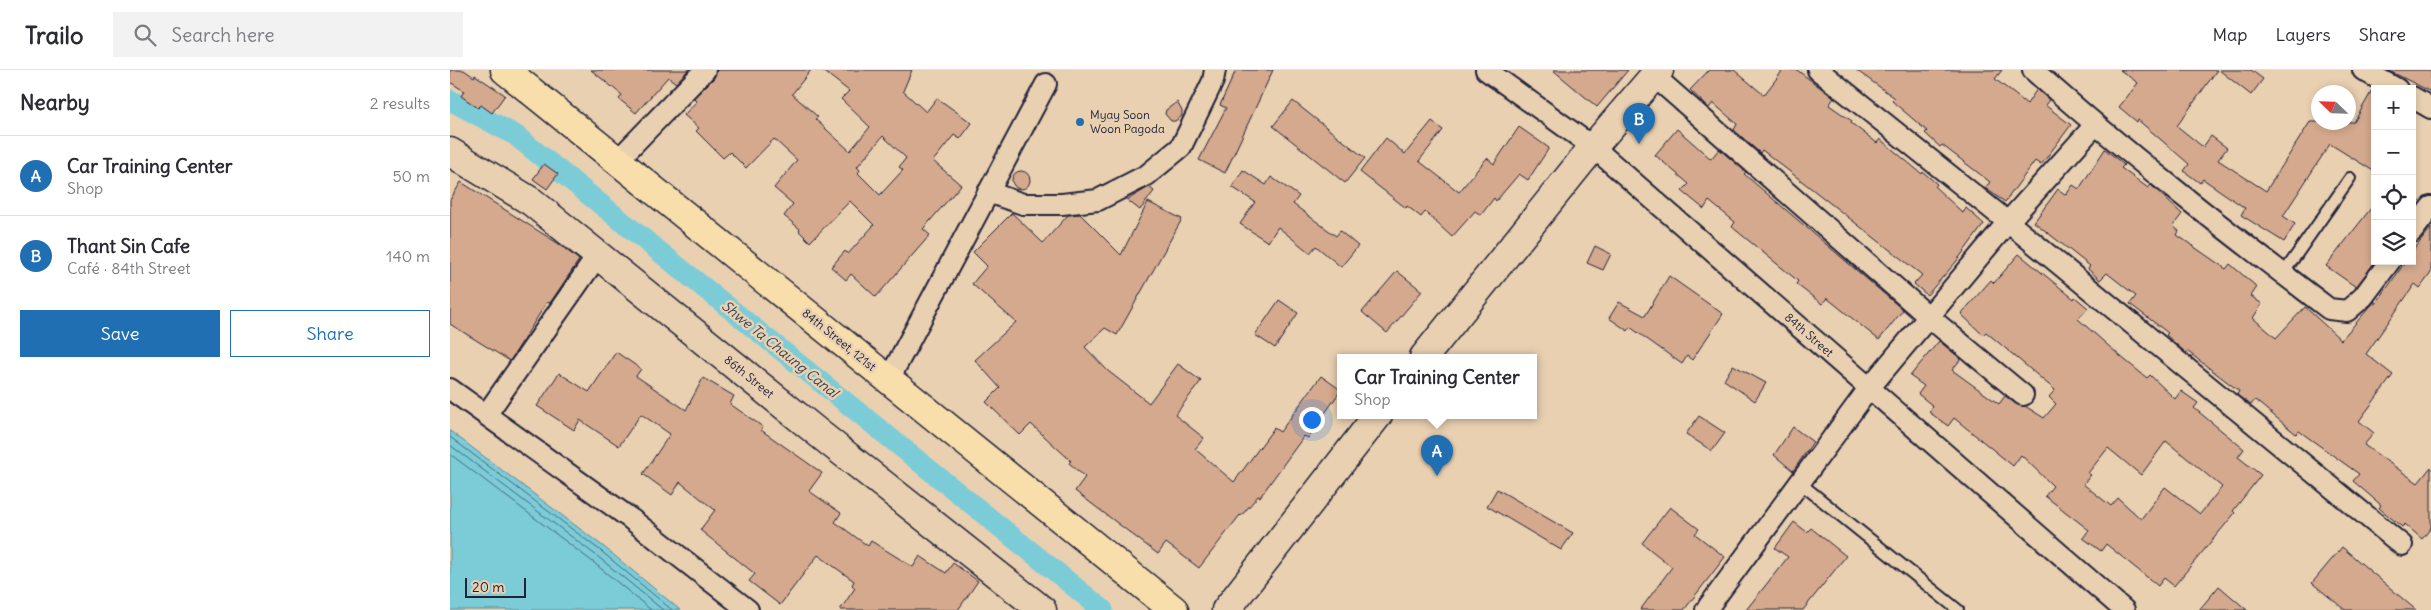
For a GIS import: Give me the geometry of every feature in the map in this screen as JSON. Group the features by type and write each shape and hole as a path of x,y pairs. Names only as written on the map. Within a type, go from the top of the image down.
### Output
{"main road":[{"name":"84th Street, 121st","path":"505,70 1174,610"},
{"path":"1426,354 1593,147 1656,73"},
{"name":"86th Street","path":"450,152 532,202 822,436 1042,610"},
{"path":"1226,610 1375,419"}],"street":[{"path":"618,160 705,70"},
{"path":"988,192 1023,204 1062,204 1098,200 1147,175 1181,147 1216,70"},
{"name":"84th Street","path":"1486,70 1593,147 2124,610"},
{"path":"1818,70 2008,222 2402,545"},
{"path":"2033,70 2095,125 2191,204 2329,309 2346,311 2363,297 2387,265"},
{"path":"2362,70 2390,85"},
{"path":"1656,73 1929,317 2023,395"},
{"path":"888,380 1046,84"},
{"path":"1706,610 1870,387 2008,222 2095,125"},
{"path":"2416,227 2431,208"},
{"path":"486,415 598,254"},
{"path":"450,389 631,519 748,610"}],"lane":[{"path":"2283,274 2350,178"},
{"path":"1800,483 1958,610"}],"water":[{"path":"450,431 604,547 680,610 450,610"}],"building":[{"path":"450,70 464,70 474,77 475,75 505,95 492,113 481,105 478,108 461,96 464,91 450,82"},
{"path":"591,70 688,70 676,83 668,77 636,113 619,99 622,95"},
{"path":"717,70 811,70 792,94 818,117 815,119 850,151 870,127 841,99 849,91 822,70 912,70 903,91 926,112 937,98 972,123 960,139 954,135 933,161 961,185 923,229 930,235 876,297 851,274 846,280 831,267 845,251 848,254 874,225 850,201 810,242 799,231 800,229 784,216 793,204 774,188 797,160 774,139 746,168 730,152 723,158 696,131 699,128 684,115 697,101 694,98 714,78","holes":["883,136 906,158 899,167 903,170 880,195 858,173 860,170 857,167"]},
{"path":"1236,70 1273,70 1225,173 1199,160 1226,108 1220,105"},
{"path":"1553,70 1628,70 1597,107"},
{"path":"1709,70 1734,70 1764,95 1783,70 1797,70 1834,98 1829,105 1852,121 1851,123 1877,143 1880,139 1922,174 1923,172 1937,184 1935,187 1963,213 1966,208 1984,224 1956,262 1927,295 1914,284 1922,275 1762,150 1760,153 1734,130 1737,124 1713,103 1709,108 1690,90"},
{"path":"1856,70 2002,70 1995,79 2027,104 2037,89 2049,100 2045,105 2071,125 2041,165 2035,161 2005,202 1985,188 1990,182 1942,145 1940,147 1925,133 1927,131 1892,101 1895,98"},
{"path":"2120,70 2217,70 2177,126 2203,147 2211,136 2227,148 2218,160 2266,191 2310,122 2311,130 2356,130 2356,119 2371,92 2371,170 2330,144 2283,216 2295,224 2284,242 2241,215 2245,208 2203,179 2200,183 2184,171 2189,164 2138,120 2137,122 2119,107 2138,83"},
{"path":"2219,70 2251,70 2263,79 2251,95"},
{"path":"2388,70 2431,70 2431,92"},
{"path":"1293,101 1365,158 1345,183 1273,126"},
{"path":"1177,102 1182,111 1182,116 1175,121 1171,121 1165,114 1166,110"},
{"path":"1432,121 1443,130 1419,161 1459,192 1487,158 1494,164 1519,127 1549,148 1528,180 1519,174 1496,201 1494,198 1481,215 1475,211 1452,237 1425,212 1421,217 1407,206 1406,208 1360,172 1386,138 1405,154"},
{"path":"1677,129 1711,159 1719,149 1746,172 1744,174 1903,310 1879,340 1827,298 1822,304 1796,284 1798,281 1732,227 1735,222 1709,201 1704,209 1682,191 1689,184 1655,155"},
{"path":"2105,149 2124,165 2121,168 2148,188 2151,185 2182,214 2173,226 2179,231 2177,235 2226,269 2230,264 2257,287 2251,296 2262,304 2253,318 2276,338 2305,307 2341,340 2375,301 2375,305 2403,265 2416,265 2416,247 2431,228 2431,273 2420,288 2415,284 2366,354 2393,375 2359,421 2374,433 2364,445 2418,483 2431,467 2431,528 2422,539 2405,524 2402,527 2379,508 2381,505 2353,481 2359,474 2299,431 2296,434 2255,400 2251,405 2237,395 2239,391 2187,351 2186,353 2166,335 2168,333 2130,304 2136,296 2107,273 2100,280 2088,269 2090,266 2034,222 2058,189 2066,195 2073,185 2079,189"},
{"path":"544,164 558,174 547,189 533,179"},
{"path":"1243,170 1266,185 1271,177 1299,196 1293,204 1336,236 1340,231 1358,246 1341,267 1316,246 1310,253 1278,227 1268,242 1240,224 1255,202 1232,187"},
{"path":"1021,171 1027,174 1030,180 1027,186 1021,189 1015,186 1012,180 1015,174"},
{"path":"461,182 559,244 579,260 550,303 547,302 510,361 450,324 450,200"},
{"path":"1149,187 1154,191 1140,210 1127,200"},
{"path":"1148,202 1182,219 1117,335 1105,328 1085,347 1108,371 1149,403 1178,364 1201,381 1175,415 1204,438 1195,449 1234,482 1274,428 1280,432 1321,376 1337,387 1337,396 1308,438 1304,436 1260,497 1258,496 1240,515 1199,568 1166,543 1158,554 1075,491 1085,477 1069,463 1071,461 1031,424 1020,435 986,402 1000,388 975,360 1016,322 972,284 987,266 973,252 1012,213 1043,243 1068,215 1080,214 1121,255"},
{"path":"2371,208 2371,265 2373,265 2356,287 2326,266"},
{"path":"1595,246 1611,254 1603,270 1587,263"},
{"path":"2019,254 2074,299 2075,297 2088,308 2078,319 2120,356 2147,378 2150,375 2175,399 2181,391 2198,403 2194,408 2244,449 2238,457 2261,475 2233,511 2235,513 2174,586 2164,578 2158,586 2106,544 2101,551 2083,538 2089,530 2045,496 2053,486 2021,455 2013,466 1954,418 1948,426 1929,412 1933,406 1918,394 1924,386 1910,376 1939,341 1961,359 1952,370 1999,404 2005,396 2016,404 2025,406 2044,418 2056,404 2049,397 2055,390 1986,332 1983,335 1961,314 1991,280 1994,283","holes":["2166,441 2222,487 2200,514 2165,487 2141,519 2118,498 2111,506 2083,484 2091,475 2088,473 2108,448 2141,475"]},
{"path":"1397,271 1422,291 1387,333 1362,312"},
{"path":"1669,276 1723,314 1692,360 1687,356 1682,364 1630,327 1628,331 1609,318 1619,302 1645,316"},
{"path":"1279,300 1298,313 1275,348 1255,335"},
{"path":"616,352 641,369 636,376 686,410 703,378 734,396 730,404 763,427 761,430 822,473 809,491 841,513 835,522 868,546 871,541 913,567 920,556 946,573 953,563 978,581 958,610 840,610 855,588 852,585 854,581 818,555 780,605 749,581 755,574 700,530 715,510 680,482 672,495 643,474 670,434 641,414 619,446 580,420 574,430 537,406 559,373 589,392"},
{"path":"1733,365 1766,383 1755,401 1724,380"},
{"path":"1699,416 1725,433 1712,451 1686,434"},
{"path":"1793,427 1813,442 1793,471 1774,455"},
{"path":"1497,489 1573,533 1561,550 1487,506"},
{"path":"1670,507 1699,529 1695,534 1725,557 1684,610 1640,610 1672,567 1642,543"},
{"path":"1794,522 1807,532 1811,528 1846,556 1803,610 1746,610 1788,557 1775,548"},
{"path":"2342,547 2416,610 2345,610 2312,583"},
{"path":"2219,586 2247,610 2199,610"}],"waterway":[{"name":"Shwe Ta Chaung Canal","path":"450,100 515,135 1103,610"}],"place":[{"name":"Myay Soon Woon Pagoda","path":"1080,122"},
{"name":"Thant Sin Cafe","path":"1639,144"},
{"name":"Car Training Center","path":"1437,476"}]}
